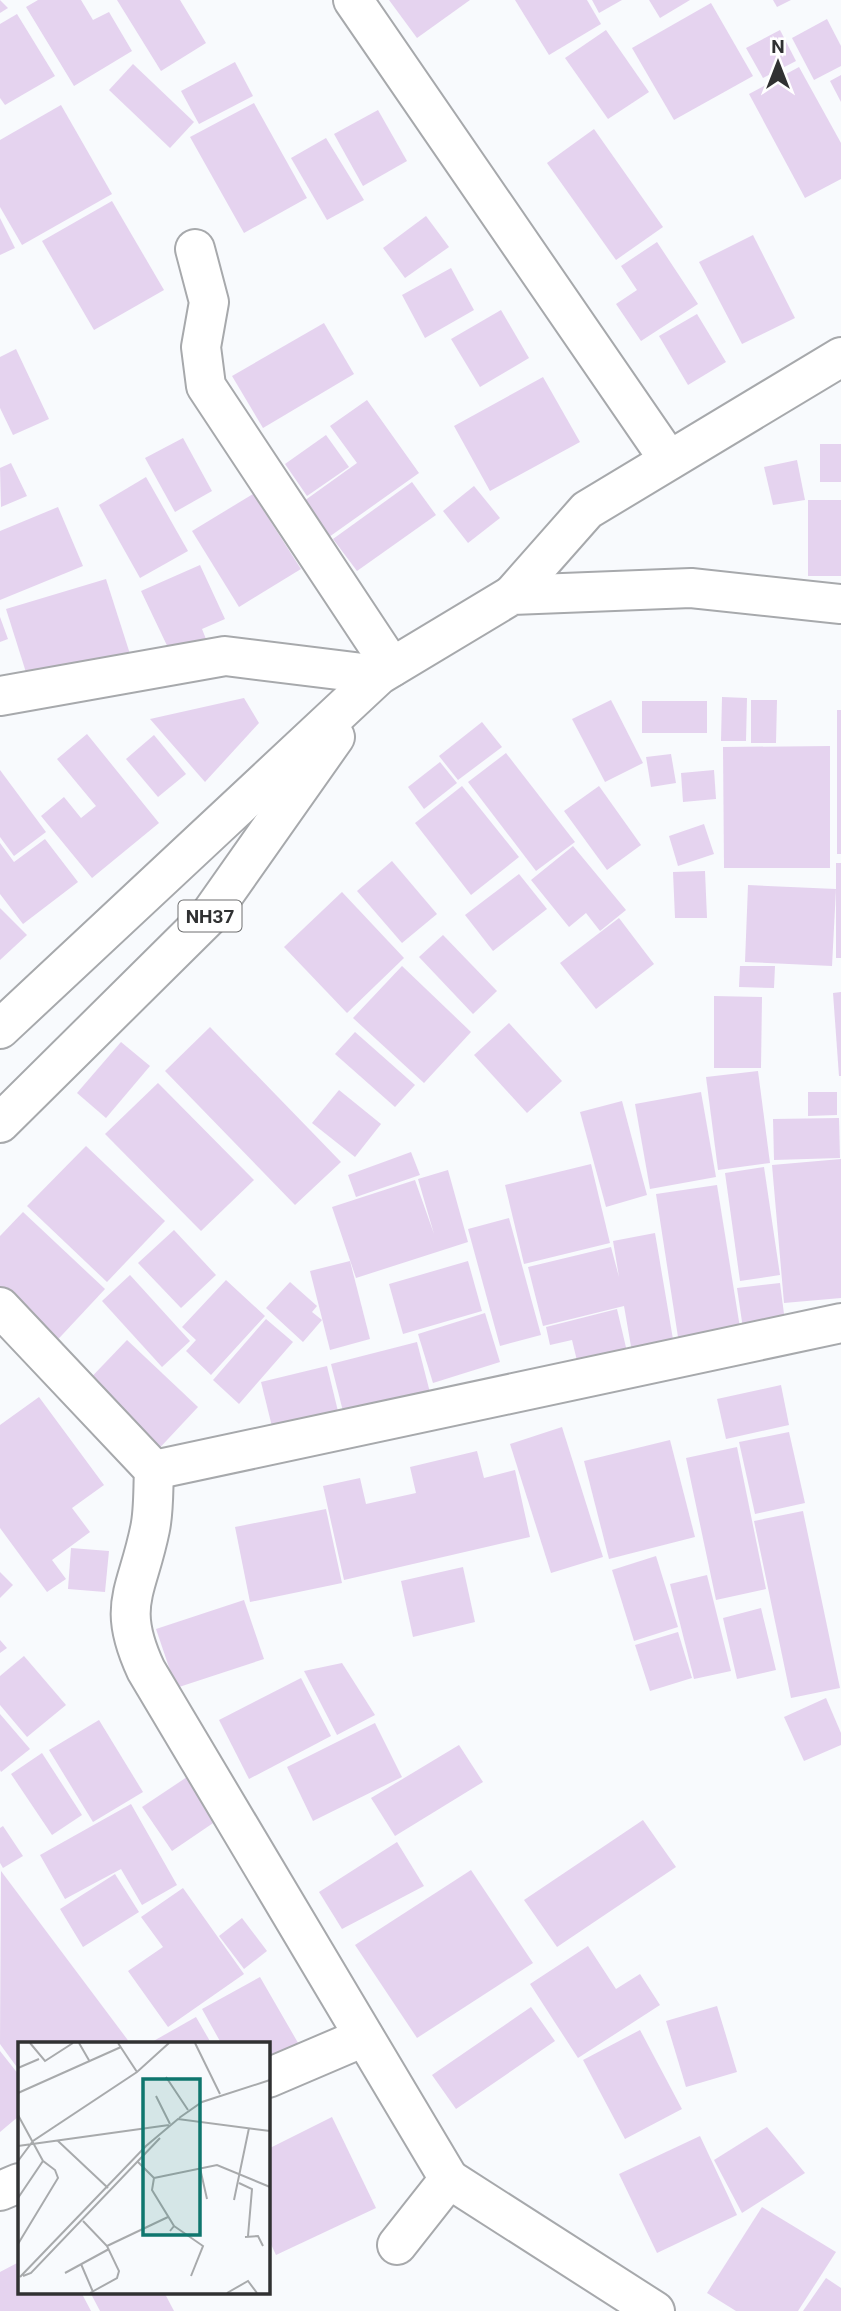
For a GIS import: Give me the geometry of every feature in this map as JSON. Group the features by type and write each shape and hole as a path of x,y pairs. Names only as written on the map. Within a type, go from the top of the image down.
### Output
{"main road":[{"path":"353,0 669,460"},
{"path":"195,249 209,302 201,347 206,386 385,671"},
{"path":"512,595 587,510 841,357"},
{"name":"NH37","path":"0,1029 385,671 512,595 691,588 841,604"},
{"path":"0,696 225,656 385,671"},
{"name":"NH37","path":"0,1123 209,916 385,671"},
{"path":"0,1307 154,1470 150,1527 128,1608 132,1641 146,1670 449,2179 655,2311"},
{"path":"154,1470 840,1334"},
{"path":"270,2077 364,2037"},
{"path":"397,2245 449,2179"},
{"path":"0,2191 18,2183"}],"building":[{"path":"0,0 8,8 0,13"},
{"path":"38,0 81,0 93,20 109,12 132,51 74,86 26,7"},
{"path":"117,0 180,0 206,43 161,71"},
{"path":"389,0 470,0 417,38"},
{"path":"515,0 587,0 601,24 549,55"},
{"path":"592,0 622,0 599,13"},
{"path":"649,0 690,0 660,18"},
{"path":"773,0 791,0 777,7"},
{"path":"711,3 753,76 674,120 632,48"},
{"path":"17,14 55,76 5,105 0,98 0,24"},
{"path":"827,19 841,46 841,66 814,80 792,38"},
{"path":"606,30 649,92 608,119 565,58"},
{"path":"780,30 796,61 763,78 746,48"},
{"path":"235,62 253,96 199,124 181,91"},
{"path":"133,64 194,122 170,148 109,90"},
{"path":"799,67 841,143 841,179 805,198 749,94"},
{"path":"841,75 841,102 830,81"},
{"path":"254,103 307,198 244,233 190,137"},
{"path":"61,105 112,194 22,245 0,207 0,140"},
{"path":"378,110 407,161 363,186 334,134"},
{"path":"594,129 663,227 616,260 547,163"},
{"path":"326,138 364,200 327,220 291,158"},
{"path":"112,201 164,290 94,330 42,241"},
{"path":"426,216 449,247 405,278 383,248"},
{"path":"0,218 15,248 0,255"},
{"path":"753,235 795,318 742,344 699,262"},
{"path":"657,242 698,304 641,341 616,304 637,290 621,266"},
{"path":"451,268 474,310 425,338 402,295"},
{"path":"501,310 529,358 480,387 451,339"},
{"path":"697,314 726,362 688,385 659,336"},
{"path":"324,323 354,374 263,428 232,376"},
{"path":"16,349 49,419 13,435 0,408 0,357"},
{"path":"543,377 580,442 490,491 454,426"},
{"path":"367,400 419,473 329,537 304,501 357,463 330,426"},
{"path":"326,435 349,467 307,496 285,464"},
{"path":"183,438 212,491 175,512 145,458"},
{"path":"820,444 841,444 841,482 820,482"},
{"path":"797,460 805,500 773,505 764,467"},
{"path":"11,463 27,496 1,507 0,468"},
{"path":"146,477 188,551 140,578 99,505"},
{"path":"412,482 436,515 357,571 333,539"},
{"path":"474,486 500,518 468,543 443,511"},
{"path":"253,494 301,569 239,607 192,531"},
{"path":"808,500 841,500 841,576 808,576"},
{"path":"58,507 83,566 0,600 0,531"},
{"path":"200,565 225,619 202,629 206,639 172,656 141,591"},
{"path":"106,579 130,654 30,685 6,609"},
{"path":"0,617 8,639 0,642"},
{"path":"722,697 747,698 746,741 721,741"},
{"path":"244,698 259,723 205,782 150,719"},
{"path":"611,700 643,763 605,782 572,719"},
{"path":"751,700 777,700 776,743 751,743"},
{"path":"642,701 707,701 707,733 642,733"},
{"path":"837,710 841,710 841,854 837,854"},
{"path":"482,722 502,747 458,780 439,756"},
{"path":"87,734 159,823 92,878 41,816 64,797 81,818 96,806 57,759"},
{"path":"154,735 186,774 158,797 126,759"},
{"path":"830,746 830,868 724,868 723,747"},
{"path":"506,753 575,842 536,871 468,782"},
{"path":"671,754 676,783 651,787 646,757"},
{"path":"440,762 457,783 424,809 408,787"},
{"path":"0,770 46,832 14,856 0,837"},
{"path":"714,770 716,799 683,802 681,773"},
{"path":"462,786 519,857 471,895 415,823"},
{"path":"599,786 641,845 607,870 564,811"},
{"path":"704,824 714,854 678,866 669,836"},
{"path":"45,839 78,882 23,924 0,894 0,843 14,862"},
{"path":"573,846 626,910 600,931 586,913 569,927 531,880"},
{"path":"392,861 437,914 402,943 357,891"},
{"path":"836,863 841,863 841,958 836,958"},
{"path":"705,871 707,918 675,918 673,872"},
{"path":"519,874 547,909 493,951 465,915"},
{"path":"748,885 836,889 832,966 745,962"},
{"path":"342,892 404,958 347,1013 284,947"},
{"path":"0,908 27,935 0,960"},
{"path":"619,918 654,964 596,1009 560,963"},
{"path":"443,935 497,991 473,1014 419,957"},
{"path":"402,966 471,1032 424,1083 353,1018"},
{"path":"740,966 775,966 774,988 739,987"},
{"path":"841,992 841,1076 839,1076 833,993"},
{"path":"714,996 762,997 761,1068 714,1068"},
{"path":"509,1023 562,1081 527,1113 474,1055"},
{"path":"210,1027 341,1162 295,1205 165,1071"},
{"path":"355,1032 415,1085 395,1107 335,1054"},
{"path":"121,1042 150,1066 106,1118 77,1093"},
{"path":"758,1071 770,1163 718,1170 706,1077"},
{"path":"158,1083 254,1180 201,1231 105,1134"},
{"path":"339,1090 381,1124 355,1157 312,1123"},
{"path":"701,1092 716,1177 650,1189 635,1104"},
{"path":"808,1092 837,1092 837,1115 808,1116"},
{"path":"622,1101 647,1195 606,1207 580,1112"},
{"path":"839,1118 840,1158 774,1160 773,1119"},
{"path":"86,1146 165,1221 107,1282 27,1206"},
{"path":"411,1152 420,1175 356,1197 348,1175"},
{"path":"841,1159 841,1298 784,1303 772,1165"},
{"path":"591,1164 610,1243 524,1264 505,1185"},
{"path":"764,1167 780,1275 740,1281 725,1173"},
{"path":"448,1170 468,1242 356,1278 332,1207 415,1180 434,1234 418,1179"},
{"path":"717,1185 742,1340 680,1350 656,1194"},
{"path":"23,1212 105,1289 49,1349 0,1301 0,1236"},
{"path":"509,1218 541,1335 500,1346 468,1229"},
{"path":"174,1230 216,1275 181,1308 138,1263"},
{"path":"655,1233 675,1351 633,1358 624,1306 543,1326 528,1267 611,1247 619,1277 613,1241"},
{"path":"350,1261 370,1339 330,1350 310,1271"},
{"path":"468,1261 482,1311 403,1334 389,1284"},
{"path":"130,1275 190,1341 162,1367 102,1301"},
{"path":"226,1280 265,1316 211,1375 186,1351 196,1340 182,1327"},
{"path":"290,1282 317,1306 312,1312 322,1320 303,1342 266,1308"},
{"path":"780,1283 787,1337 745,1342 737,1288"},
{"path":"617,1309 628,1356 579,1369 572,1340 550,1345 546,1327"},
{"path":"485,1313 500,1362 433,1383 418,1334"},
{"path":"266,1319 293,1342 239,1404 213,1380"},
{"path":"127,1340 198,1407 153,1455 81,1388"},
{"path":"417,1342 434,1408 348,1431 331,1364"},
{"path":"327,1366 344,1436 278,1451 261,1382"},
{"path":"781,1385 789,1425 726,1439 717,1399"},
{"path":"39,1397 104,1485 72,1508 90,1532 52,1560 66,1579 47,1592 0,1528 0,1425"},
{"path":"562,1427 603,1557 551,1573 510,1444"},
{"path":"789,1432 805,1503 755,1514 739,1442"},
{"path":"670,1440 695,1537 609,1559 584,1461"},
{"path":"737,1447 766,1589 716,1600 686,1458"},
{"path":"477,1451 484,1478 515,1470 530,1537 344,1580 323,1486 360,1478 366,1504 416,1493 410,1467"},
{"path":"326,1509 342,1583 250,1602 235,1527"},
{"path":"803,1511 840,1688 791,1698 754,1521"},
{"path":"71,1548 109,1551 105,1592 68,1589"},
{"path":"656,1556 678,1627 634,1641 612,1570"},
{"path":"463,1567 475,1622 413,1637 401,1581"},
{"path":"0,1572 13,1585 0,1598"},
{"path":"707,1575 731,1671 694,1679 670,1584"},
{"path":"244,1600 264,1659 176,1688 156,1629"},
{"path":"761,1608 776,1670 737,1679 723,1618"},
{"path":"678,1632 692,1678 650,1691 635,1645"},
{"path":"0,1640 7,1648 0,1653"},
{"path":"24,1656 66,1705 27,1737 0,1705 0,1676"},
{"path":"342,1663 375,1715 337,1735 304,1671"},
{"path":"301,1678 331,1736 249,1779 219,1720"},
{"path":"826,1698 841,1733 841,1745 804,1761 784,1717"},
{"path":"0,1714 30,1749 1,1772 0,1770"},
{"path":"99,1720 143,1792 93,1822 49,1750"},
{"path":"375,1723 402,1777 313,1821 287,1767"},
{"path":"459,1745 483,1782 395,1836 371,1798"},
{"path":"42,1753 82,1815 52,1835 11,1774"},
{"path":"190,1775 219,1819 172,1851 142,1807"},
{"path":"131,1804 177,1885 142,1905 121,1869 65,1899 40,1855"},
{"path":"643,1820 676,1867 557,1947 524,1900"},
{"path":"3,1826 23,1856 3,1868 0,1863 0,1828"},
{"path":"397,1842 424,1886 342,1929 319,1892"},
{"path":"471,1870 533,1963 417,2038 355,1945"},
{"path":"1,1871 129,2042 18,2042 18,2069 0,2044"},
{"path":"115,1874 139,1912 83,1947 60,1909"},
{"path":"183,1888 244,1974 168,2027 128,1971 163,1947 141,1917"},
{"path":"242,1918 267,1951 244,1969 219,1936"},
{"path":"588,1946 616,1989 640,1974 660,2005 578,2058 530,1984"},
{"path":"260,1977 301,2048 270,2066 270,2042 220,2042 202,2009"},
{"path":"717,2006 737,2072 686,2087 666,2021"},
{"path":"531,2007 555,2041 456,2109 432,2075"},
{"path":"196,2017 210,2042 152,2042"},
{"path":"640,2030 682,2109 625,2139 583,2060"},
{"path":"0,2051 18,2074 18,2117 0,2132"},
{"path":"332,2117 376,2208 276,2255 270,2242 270,2148"},
{"path":"767,2127 805,2173 742,2213 714,2160"},
{"path":"700,2136 737,2215 657,2253 619,2174"},
{"path":"762,2207 836,2252 798,2311 736,2311 707,2293"},
{"path":"18,2263 18,2294 82,2294 91,2311 0,2311 0,2272"},
{"path":"826,2278 841,2288 841,2311 803,2311"},
{"path":"91,2294 165,2294 174,2311 100,2311"}]}
